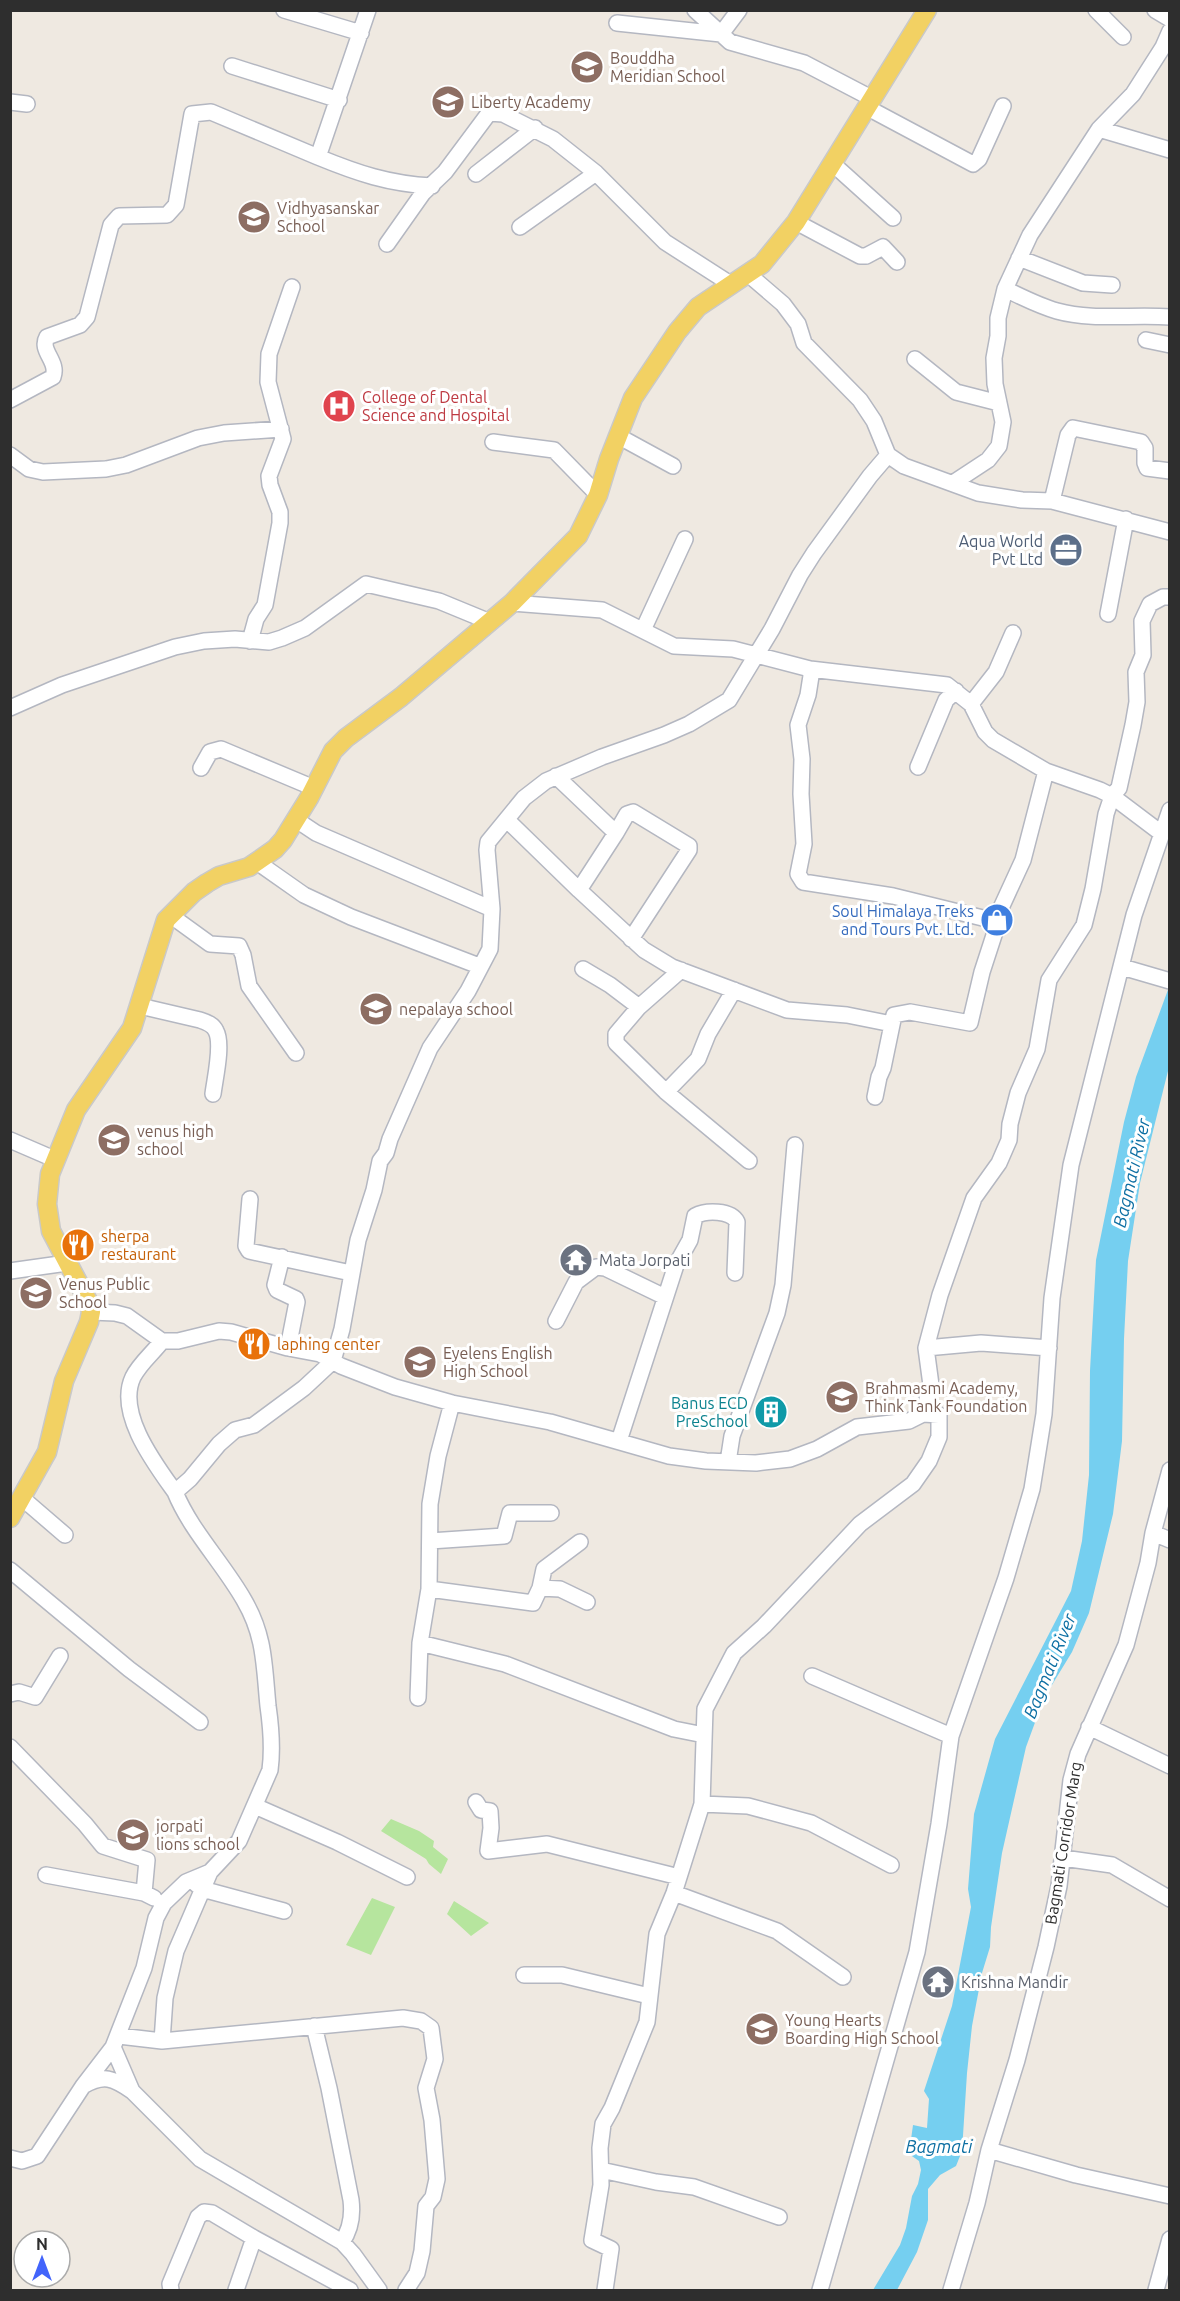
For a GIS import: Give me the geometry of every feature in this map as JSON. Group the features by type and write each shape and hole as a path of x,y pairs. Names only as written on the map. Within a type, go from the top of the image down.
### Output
{"main road":[{"path":"10,1518 47,1452 64,1381 91,1312 89,1303 51,1231 47,1210 47,1189 54,1159 76,1110 132,1028 162,928 170,915 207,884 257,862 283,840 333,751 512,603 578,536 598,495 633,398 677,332 698,307 762,264 796,222 927,10"}],"street":[{"path":"284,10 360,33"},
{"path":"318,157 368,10"},
{"path":"695,10 730,42 804,63 973,164 977,163 1003,106"},
{"path":"721,34 739,10"},
{"path":"1095,10 1123,37"},
{"path":"1155,10 1170,19"},
{"path":"617,23 721,34"},
{"path":"953,483 988,460 999,446 1003,422 995,384 994,358 998,318 1005,289 1030,235 1099,129 1133,94 1154,62 1170,31"},
{"path":"232,66 339,100"},
{"path":"10,102 27,104"},
{"path":"10,400 53,377 55,365 44,342 47,337 80,325 87,317 111,225 119,216 167,215 176,205 192,114 211,112 361,175 402,184 432,186"},
{"path":"387,244 423,193 445,172 489,113 503,114 553,139 596,173 665,242 732,285"},
{"path":"476,174 535,128"},
{"path":"1099,129 1170,150"},
{"path":"833,164 893,218"},
{"path":"520,227 596,173"},
{"path":"796,222 860,256 866,256 884,248 897,262"},
{"path":"1019,258 1083,283 1112,285"},
{"path":"748,274 783,304 798,324 804,343 860,400 874,421 888,455 904,466 978,493 1022,500 1052,501 1076,509 1170,531"},
{"path":"250,641 256,619 265,605 280,523 280,512 269,476 282,444 281,429 268,382 269,354 292,287"},
{"path":"1005,289 1058,311 1107,316 1170,317"},
{"path":"1146,340 1170,345"},
{"path":"915,358 956,392 999,403"},
{"path":"1052,501 1068,435 1073,428 1141,442 1145,448 1147,468 1170,471"},
{"path":"10,455 29,469 43,472 106,470 126,465 198,438 224,433 281,429"},
{"path":"618,436 673,466"},
{"path":"493,442 554,450 598,495"},
{"path":"175,1492 235,1430 254,1425 304,1388 333,1361 342,1329 351,1273 380,1161 386,1154 430,1047 468,991 479,966 490,949 492,909 488,842 524,798 556,776 664,735 707,714 729,699 814,553 888,455"},
{"path":"1108,614 1126,519"},
{"path":"643,630 685,539"},
{"path":"10,708 62,685 175,647 204,640 236,639 269,642 305,628 366,584 439,601 490,622"},
{"path":"923,1414 931,1385 926,1348 940,1295 974,1198 999,1163 1009,1140 1010,1124 1018,1093 1037,1049 1049,980 1084,925 1112,796 1119,788 1133,725 1137,702 1136,672 1143,655 1142,621 1150,604 1163,597 1170,597"},
{"path":"512,603 602,610 674,646 733,649 810,669 947,685 970,704 985,732 993,740 1046,771 1112,796 1161,833"},
{"path":"970,704 996,672 1013,633"},
{"path":"810,669 808,695 798,725 802,759 801,794 804,844 798,874 803,882 893,896 995,921"},
{"path":"918,767 946,700 956,691"},
{"path":"201,768 210,752 221,750 314,788"},
{"path":"875,1097 879,1077 884,1068 894,1015 910,1012 970,1023 982,972 996,929 995,921 1023,860 1046,771"},
{"path":"556,776 616,833"},
{"path":"820,2290 916,1952 939,1824 951,1736 1006,1578 1032,1489 1043,1423 1052,1298 1071,1165 1134,915 1170,810"},
{"path":"579,890 627,814 633,812 689,846 689,850 631,939"},
{"path":"295,819 316,833 492,909"},
{"path":"507,820 631,939 644,950 681,970 786,1010 847,1015 892,1024"},
{"path":"257,862 313,900 479,966"},
{"path":"170,915 210,944 239,946 249,986 296,1053"},
{"path":"1122,967 1170,981"},
{"path":"583,969 610,985 639,1007"},
{"path":"681,970 639,1007 614,1039 666,1092 749,1161"},
{"path":"666,1092 698,1059 708,1034 734,990"},
{"path":"140,1006 200,1020 209,1023 216,1031 219,1043 213,1094"},
{"path":"10,1140 54,1159"},
{"path":"728,1462 732,1436 777,1313 783,1285 795,1145"},
{"path":"250,1199 246,1246 249,1251 351,1273"},
{"path":"619,1442 675,1265 690,1240 695,1216 702,1212 729,1215 735,1218 737,1222 735,1273"},
{"path":"282,1257 275,1285 278,1290 296,1299 297,1302 288,1348"},
{"path":"10,1270 67,1263"},
{"path":"556,1321 576,1282 596,1267 605,1268 665,1297"},
{"path":"91,1312 128,1316 162,1341 178,1341 219,1331 320,1354 341,1366 395,1387 452,1402 550,1422 669,1456 756,1463 790,1459 817,1449 857,1427 909,1421 923,1414 939,1415 939,1437 929,1461 913,1484 860,1524 764,1626 734,1653 705,1709 702,1804 674,1893 657,1934 647,2022 612,2108 603,2124 600,2148 601,2170 592,2240 611,2248 605,2290"},
{"path":"162,1341 133,1377 128,1403 146,1448 175,1492 183,1511 245,1601 254,1618 262,1646 272,1731 270,1770 239,1841 196,1885 176,1951 165,1998 162,2041"},
{"path":"926,1348 981,1343 1049,1348"},
{"path":"418,1698 420,1643 429,1589 430,1504 433,1480 452,1402"},
{"name":"Bagmati Corridor Marg","path":"951,2290 977,2203 989,2150 1017,2060 1046,1947 1063,1858 1071,1780 1089,1727 1126,1645 1148,1563 1153,1533 1167,1493 1170,1470"},
{"path":"22,1498 65,1535"},
{"path":"430,1540 504,1536 510,1514 551,1513"},
{"path":"1153,1533 1170,1540"},
{"path":"429,1589 533,1603 540,1588 544,1569 580,1542"},
{"path":"10,1570 129,1669 200,1722"},
{"path":"540,1588 560,1589 587,1602"},
{"path":"420,1643 505,1664 674,1729 704,1735"},
{"path":"10,1694 20,1692 35,1697 60,1656"},
{"path":"812,1676 951,1736"},
{"path":"1089,1727 1170,1766"},
{"path":"10,1747 85,1824 103,1846 147,1860 144,1893"},
{"path":"477,1802 481,1810 490,1811 491,1828 488,1851 547,1844 679,1877"},
{"path":"702,1804 748,1806 811,1823 891,1865"},
{"path":"255,1806 337,1842 407,1877"},
{"path":"1063,1858 1112,1865 1170,1899"},
{"path":"46,1875 144,1893 164,1903"},
{"path":"10,2158 22,2161 37,2156 83,2086 116,2042 144,1968 156,1918 164,1903 186,1882 285,1911"},
{"path":"674,1893 777,1931 843,1977"},
{"path":"524,1975 562,1975 649,1996"},
{"path":"116,2042 162,2041 404,2018 421,2021 431,2028 435,2059 426,2088 432,2120 436,2179 433,2198 426,2206 422,2251 417,2273 406,2290"},
{"path":"314,2026 351,2200 352,2214 349,2232 342,2242"},
{"path":"116,2042 132,2091"},
{"path":"83,2086 95,2079 105,2078 116,2080 132,2091 200,2159 342,2242 379,2290"},
{"path":"989,2150 1076,2175 1170,2196"},
{"path":"601,2170 656,2182 694,2187 779,2217"},
{"path":"171,2290 170,2284 198,2217 204,2212 212,2213 350,2290"},
{"path":"236,2290 254,2238"},
{"path":"1156,2290 1170,2239"}],"green space":[{"path":"391,1819 419,1831 434,1841 433,1847 448,1859 441,1874 426,1859 381,1831"},
{"path":"372,1898 395,1907 371,1955 346,1945"},
{"path":"454,1901 489,1923 471,1936 447,1914"}],"water":[{"name":"Bagmati","path":"1169,987 1169,1067 1140,1183 1128,1261 1122,1441 1113,1514 1089,1613 1072,1652 1044,1698 1026,1747 1002,1853 990,1947 982,1973 972,2026 962,2151 956,2166 940,2175 928,2189 928,2220 917,2252 897,2290 873,2290 900,2245 912,2196 918,2184 921,2170 919,2161 909,2154 913,2125 927,2128 929,2099 924,2091 952,2006 971,1907 968,1889 974,1814 995,1739 1071,1591 1082,1541 1089,1475 1090,1371 1096,1260 1124,1122 1136,1077"}],"place":[{"name":"Bouddha Meridian School","path":"587,67"},
{"name":"Liberty Academy","path":"448,102"},
{"name":"Vidhyasanskar School","path":"254,217"},
{"name":"College of Dental Science and Hospital","path":"339,406"},
{"name":"Aqua World Pvt Ltd","path":"1066,550"},
{"name":"Soul Himalaya Treks and Tours Pvt. Ltd.","path":"997,920"},
{"name":"nepalaya school","path":"376,1009"},
{"name":"venus high school","path":"114,1140"},
{"name":"sherpa restaurant","path":"78,1245"},
{"name":"Mata Jorpati","path":"576,1260"},
{"name":"Venus Public School","path":"36,1293"},
{"name":"laphing center","path":"254,1344"},
{"name":"Eyelens English High School","path":"420,1362"},
{"name":"Brahmasmi Academy, Think Tank Foundation","path":"842,1397"},
{"name":"Banus ECD PreSchool","path":"771,1412"},
{"name":"jorpati lions school","path":"133,1835"},
{"name":"Krishna Mandir","path":"938,1982"},
{"name":"Young Hearts Boarding High School","path":"762,2029"}],"water label":[{"name":"Bagmati River","path":"1132,1173"},
{"name":"Bagmati River","path":"1050,1666"}]}
